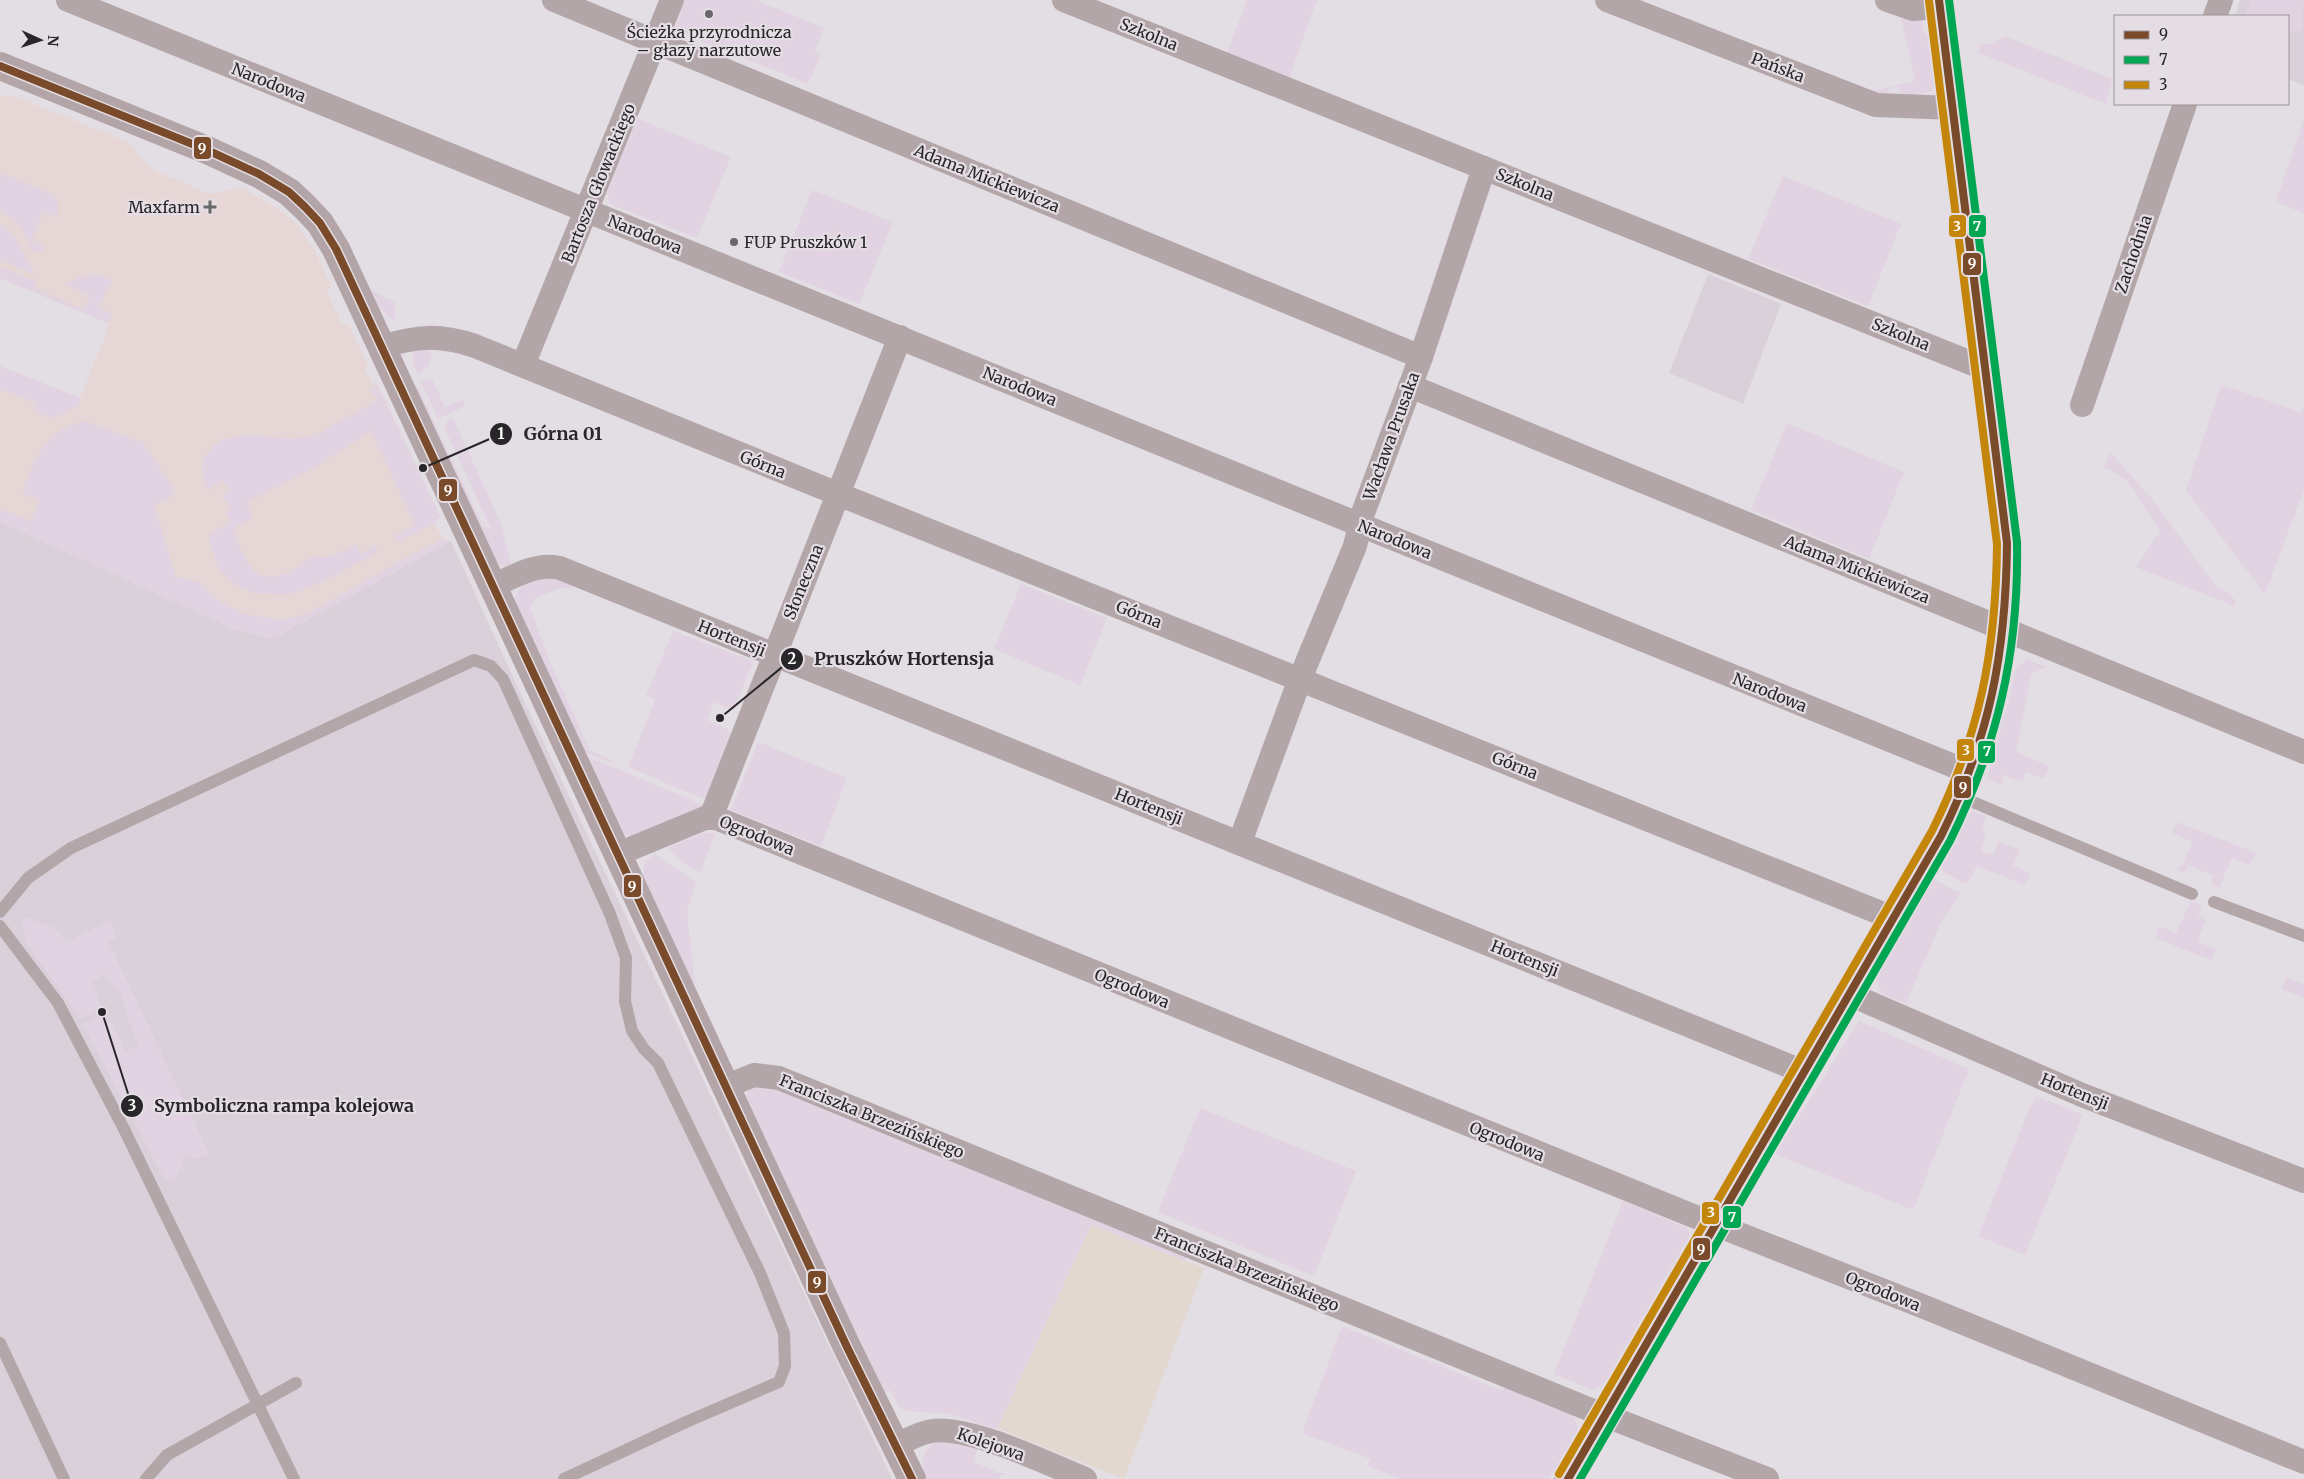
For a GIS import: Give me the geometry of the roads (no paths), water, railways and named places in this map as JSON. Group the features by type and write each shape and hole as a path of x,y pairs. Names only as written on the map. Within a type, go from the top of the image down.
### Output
{"street":[{"name":"Narodowa","path":"68,0 1361,525 1966,785"},
{"name":"Adama Mickiewicza","path":"554,0 1421,356"},
{"name":"Bartosza Głowackiego","path":"523,365 672,0"},
{"name":"Szkolna","path":"1064,0 1986,369"},
{"name":"Pańska","path":"1607,0 1876,105 1954,108"},
{"path":"1568,1479 1941,836 1966,785 1990,712 2005,628 2007,543 1940,3 1913,9 1887,0"},
{"path":"2215,15 2221,0"},
{"path":"0,66 207,150 259,174 289,192 312,214 336,249 847,1347 912,1479"},
{"name":"Zachodnia","path":"2082,405 2185,105"},
{"name":"Wacława Prusaka","path":"1240,842 1300,679 1355,546 1363,513 1421,356 1484,168"},
{"name":"Górna","path":"381,346 422,336 439,337 469,344 1893,918"},
{"name":"Słoneczna","path":"712,817 900,337"},
{"name":"Adama Mickiewicza","path":"1410,386 2304,752"},
{"name":"Hortensji","path":"492,586 533,569 555,567 1240,842 1804,1072"},
{"path":"618,854 712,817"},
{"name":"Ogrodowa","path":"712,817 2304,1462"},
{"name":"Hortensji","path":"1849,994 2082,1095 2304,1181"},
{"name":"Franciszka Brzezińskiego","path":"727,1086 754,1076 779,1078 1605,1415 1767,1479"},
{"name":"Kolejowa","path":"896,1445 926,1432 945,1430 958,1432 994,1443 1085,1479"}],"lane":[{"path":"0,912 28,878 72,848 474,660 491,666 503,678 610,914 626,958 625,1001 632,1031 644,1049 658,1063 760,1273 784,1333 786,1351 785,1366 779,1382 686,1422 564,1479"},
{"path":"1966,785 2192,894"},
{"path":"2214,902 2304,936"},
{"path":"0,926 58,1003 124,1129 294,1479"},
{"path":"0,1343 64,1479"},
{"path":"146,1479 167,1454 296,1383"}],"place":[{"name":"Ścieżka przyrodnicza – głazy narzutowe","path":"709,14"},
{"name":"Maxfarm","path":"210,207"},
{"name":"FUP Pruszków 1","path":"734,242"},
{"name":"Górna 01","path":"423,468"},
{"name":"Pruszków Hortensja","path":"720,718"},
{"name":"Symboliczna rampa kolejowa","path":"102,1012"}]}
